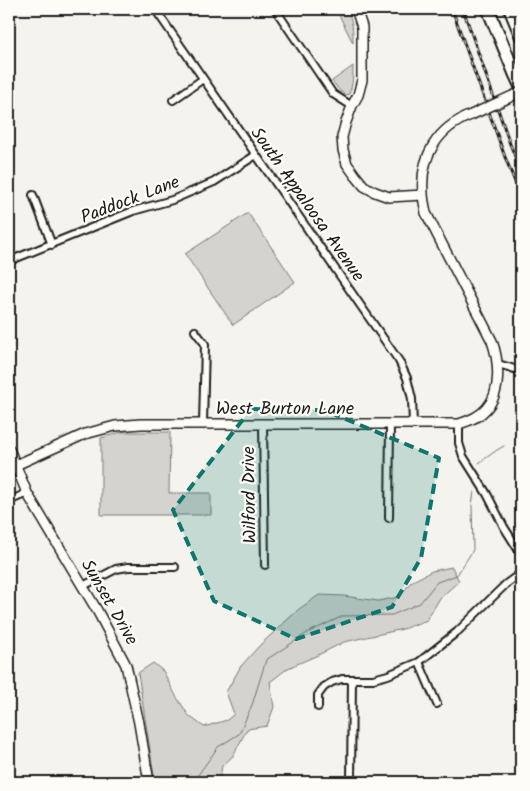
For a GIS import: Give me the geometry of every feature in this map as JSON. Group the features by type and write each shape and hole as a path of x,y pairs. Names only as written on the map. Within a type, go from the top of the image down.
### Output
{"highway":[{"path":"488,9 521,87"},
{"path":"510,9 521,36"}],"street":[{"name":"South Appaloosa Avenue","path":"155,9 399,362 407,378 412,399 413,424"},
{"path":"275,9 333,94 352,106"},
{"path":"356,9 362,27 362,80 342,137 347,164 354,176 364,186 389,197 422,195 424,169 429,152 439,136 460,119 521,92"},
{"path":"173,100 203,79"},
{"name":"Paddock Lane","path":"9,262 214,182 256,155"},
{"path":"33,195 52,245"},
{"name":"West Burton Lane","path":"16,465 85,434 114,426 141,424 459,424 472,420 486,409 493,399 498,364 496,353 492,341 426,213 422,195"},
{"path":"196,331 204,344 203,424"},
{"path":"498,364 521,371"},
{"name":"Wilford Drive","path":"263,424 265,565"},
{"path":"389,518 390,424"},
{"path":"459,424 459,443 463,456 521,554"},
{"name":"Sunset Drive","path":"9,449 27,493 98,612 126,665 139,723 149,782"},
{"path":"9,501 27,493"},
{"path":"83,586 116,569 128,567 175,567"},
{"path":"318,707 318,695 324,687 332,682 342,679 373,679 419,662 457,632 506,584 521,573"},
{"path":"419,662 437,704"},
{"path":"351,782 352,679"}],"highlighted area":[{"path":"251,409 324,410 439,458 421,558 392,607 296,639 214,601 173,510"}],"shaded area":[{"path":"336,9 347,9 352,26 353,43"},
{"path":"353,66 351,87 349,94 345,95 332,81"},
{"path":"248,213 295,282 233,325 185,254"},
{"path":"122,432 170,432 169,493 211,493 211,515 101,515 101,438"},
{"path":"452,567 459,581 440,598 427,620 403,629 344,642 288,668 270,682 274,707 267,726 247,729 233,756 222,766 219,782 155,782 138,673 153,663 163,671 189,716 204,727 227,720 234,714 226,692 241,666 260,645 299,609 319,595 344,596 378,601 399,597 411,582 432,571"}],"waterway":[{"path":"479,463 504,446"},
{"path":"193,782 218,747 239,734 252,705 266,660 307,633 343,616 392,615 420,603 437,582 457,575 473,550 472,505 474,492"}],"railway":[{"path":"452,9 521,197"},
{"path":"463,9 521,171"}]}
